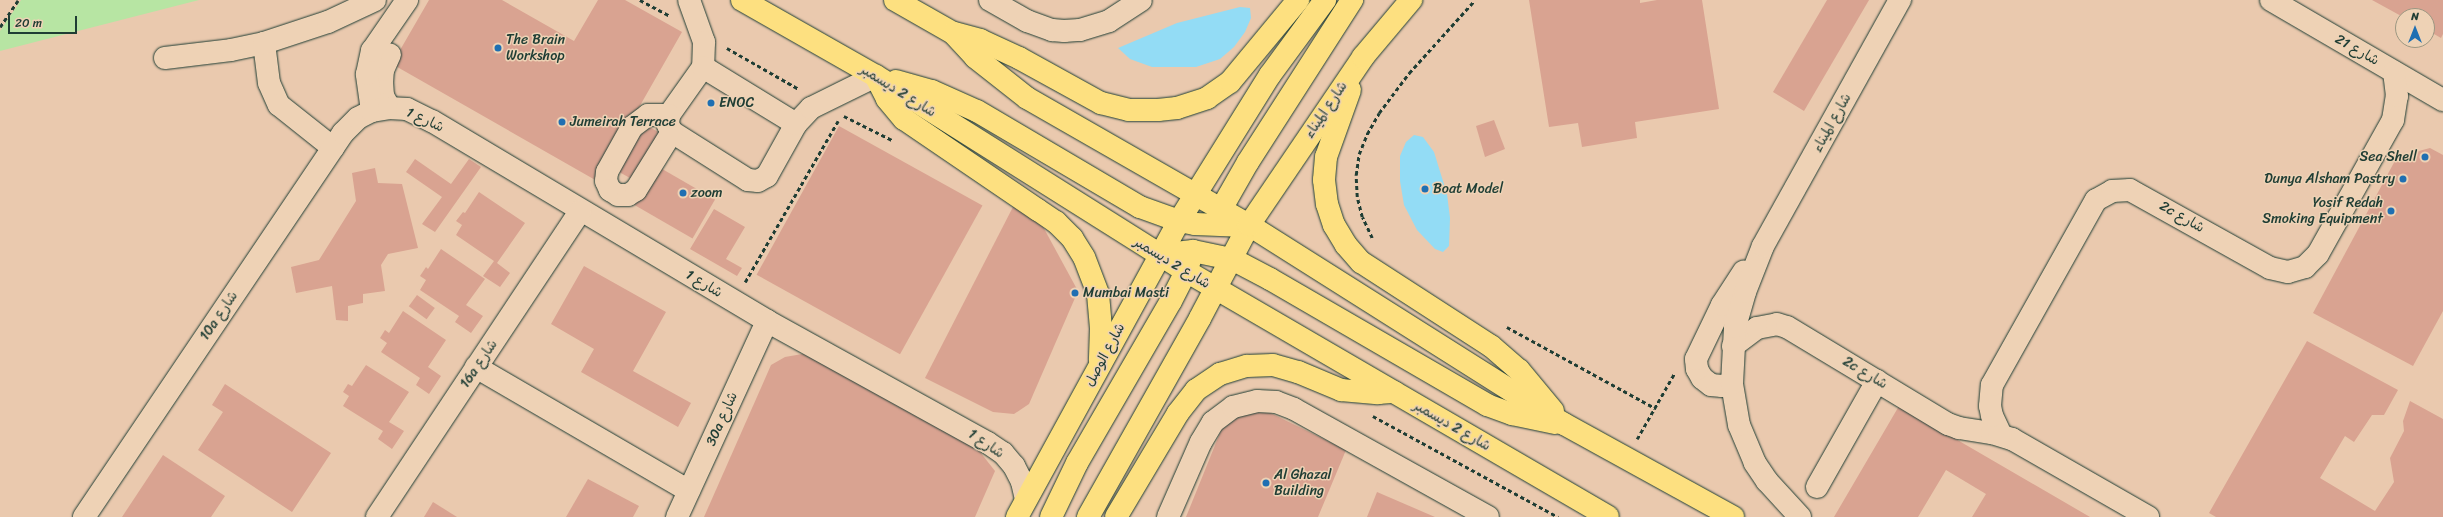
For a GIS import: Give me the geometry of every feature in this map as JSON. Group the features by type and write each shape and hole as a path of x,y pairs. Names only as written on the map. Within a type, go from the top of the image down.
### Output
{"main road":[{"name":"شارع 2 ديسمبر","path":"742,0 868,80 1186,272 1608,517"},
{"path":"895,0 953,33 980,40 1013,55 1101,104 1129,110 1171,109 1207,98 1230,82 1298,0"},
{"path":"1195,195 1270,75 1325,0"},
{"path":"1202,221 1242,172 1352,0"},
{"name":"شارع الميناء","path":"1249,226 1272,189 1363,57 1410,0"},
{"path":"953,33 980,61 1027,98 1195,195 1212,254 1216,289 1088,517"},
{"path":"1363,57 1326,158 1324,180 1327,204 1334,225 1346,245 1361,262 1505,357 1531,384 1564,424"},
{"path":"868,80 932,91 977,111 1140,207 1202,221 1249,226 1564,424 1733,517"},
{"path":"868,80 904,119 1056,222 1072,238 1084,257 1098,294 1101,329 1100,364"},
{"path":"1242,172 1237,191 1244,201 1256,202 1272,189"},
{"path":"1140,207 1163,206 1169,202 1172,195 1172,188 1159,174"},
{"name":"شارع الوصل","path":"1022,508 1160,255 1202,221 1195,195"},
{"path":"1051,517 1077,463 1186,272 1249,226"},
{"path":"1160,255 1212,254 1270,280 1487,405 1538,421 1564,424"},
{"path":"1143,285 1154,276 1162,275 1168,278 1172,284 1170,301"},
{"path":"1253,311 1239,297 1238,289 1240,281 1247,276 1254,275 1270,280"},
{"path":"1116,517 1178,413 1196,390 1220,374 1247,366 1273,365 1298,372 1341,390 1378,394 1394,392"}],"street":[{"path":"165,58 231,50 264,43 328,22 375,0"},
{"path":"373,112 367,74 372,51 407,0"},
{"path":"689,0 702,33 705,50 703,67 670,123 753,182 763,180 767,176 796,124 803,115 820,102 868,80"},
{"path":"990,0 1027,21 1052,30 1064,31 1080,30 1109,21 1142,0"},
{"name":"شارع الميناء","path":"1732,384 1722,386 1711,385 1702,378 1697,369 1696,358 1699,349 1728,295 1763,246 1900,0"},
{"name":"شارع 21","path":"2271,0 2443,100"},
{"path":"264,43 269,83 279,105 333,148"},
{"path":"373,112 383,96 383,70 390,54"},
{"path":"703,67 796,124"},
{"name":"2c شارع","path":"2000,435 1990,406 1992,385 2096,200 2112,191 2130,190 2270,268 2288,272 2305,267 2318,254 2392,120 2397,96 2394,72"},
{"name":"شارع 1","path":"373,112 407,109 432,121 580,211 734,301 988,442 1002,453 1014,466 1022,482 1022,508"},
{"name":"10a شارع","path":"84,517 343,133 373,112"},
{"name":"16a شارع","path":"377,517 580,211"},
{"name":"شارع الميناء","path":"1763,246 1739,309 1733,346 1732,384 1739,425 1755,463 1780,497 1800,517"},
{"name":"30a شارع","path":"677,517 767,320"},
{"name":"2c شارع","path":"1733,346 1758,328 1767,325 1782,325 1795,331 1948,424 1971,431 2000,435 2023,445 2148,517"},
{"path":"476,367 689,491"},
{"path":"1817,487 1877,381"},
{"path":"1168,517 1201,442 1213,422 1233,407 1257,401 1276,402 1294,409 1488,517"}],"path":[{"path":"0,27 18,0"},
{"path":"640,0 702,33 820,102"},
{"path":"1375,242 1362,217 1357,197 1358,161 1366,134 1406,78 1475,0"},
{"path":"734,301 841,115 868,80"},
{"path":"841,115 897,143"},
{"path":"1501,324 1655,408"},
{"path":"1626,459 1682,361 1699,349"},
{"path":"1370,415 1558,517"}],"green space":[{"path":"21,0 199,0 0,51 0,31"}],"water":[{"path":"1240,7 1250,8 1251,18 1245,32 1234,47 1220,59 1196,67 1152,67 1130,59 1118,48 1177,23"},
{"path":"1414,135 1423,137 1434,152 1447,194 1450,218 1449,246 1443,252 1435,249 1417,230 1404,205 1400,181 1400,156 1406,142"}],"building":[{"name":"Jumeirah Terrace","path":"429,0 502,0 574,41 598,0 625,0 682,32 597,181 392,64"},
{"path":"1529,0 1640,0 1640,3 1657,0 1702,0 1719,109 1635,122 1637,138 1582,147 1578,123 1549,127"},
{"path":"1827,0 1869,0 1804,111 1773,92"},
{"path":"2372,0 2443,0 2443,34 2441,38 2435,35 2435,8 2395,8 2395,13"},
{"path":"1494,120 1505,149 1485,157 1476,126"},
{"path":"644,124 660,133 634,180 618,171"},
{"path":"839,126 982,206 900,354 757,275"},
{"path":"2430,148 2443,155 2443,311 2413,366 2313,313 2397,157"},
{"path":"415,159 451,184 469,159 481,167 435,232 422,224 442,197 406,172"},
{"path":"657,166 715,200 693,238 634,205"},
{"path":"375,168 378,183 402,184 418,248 388,254 381,265 385,291 363,294 363,303 348,306 348,321 336,320 332,286 296,293 291,267 319,260 356,201 352,173"},
{"path":"479,192 525,223 497,263 510,273 500,287 483,276 494,261 456,235 462,225 456,221 463,212 465,213"},
{"path":"1014,205 1041,223 1078,291 1029,404 1014,414 993,412 925,378"},
{"path":"714,209 745,227 726,259 742,268 737,276 690,249"},
{"path":"441,249 485,279 466,305 483,316 471,333 455,322 459,316 420,290 426,280 420,276 426,267 428,269"},
{"path":"584,266 666,312 633,371 691,403 678,427 581,372 594,349 551,324"},
{"path":"417,295 435,308 427,319 409,306"},
{"path":"403,311 446,340 428,367 441,376 429,394 416,385 420,378 381,352 387,343 380,338 385,330 389,333"},
{"path":"2307,341 2398,390 2384,415 2372,415 2354,442 2345,436 2320,478 2375,511 2394,482 2390,458 2404,431 2403,421 2410,401 2443,419 2443,517 2216,517 2209,513"},
{"path":"808,353 973,443 995,471 975,517 704,517 771,365 785,357"},
{"path":"366,365 409,392 389,422 404,431 392,449 378,439 383,431 343,406 349,396 343,392 348,384 352,386"},
{"path":"225,384 331,453 292,512 198,450 223,412 212,405"},
{"name":"Al Ghazal Building","path":"1256,406 1346,450 1318,517 1186,517 1226,418"},
{"path":"1899,406 2090,517 1972,517 1986,494 1946,470 1918,517 1834,517"},
{"path":"163,455 225,496 211,517 122,517"},
{"path":"588,479 639,506 633,517 566,517"},
{"path":"1377,492 1435,517 1367,517"},
{"path":"433,502 457,517 424,517"}],"place":[{"name":"The Brain Workshop","path":"498,48"},
{"name":"ENOC","path":"711,103"},
{"name":"Jumeirah Terrace","path":"562,122"},
{"name":"Sea Shell","path":"2425,157"},
{"name":"Dunya Alsham Pastry","path":"2403,179"},
{"name":"Boat Model","path":"1425,189"},
{"name":"zoom","path":"683,193"},
{"name":"Yosif Redah Smoking Equipment","path":"2391,211"},
{"name":"Mumbai Masti","path":"1075,293"},
{"name":"Al Ghazal Building","path":"1266,483"}]}
